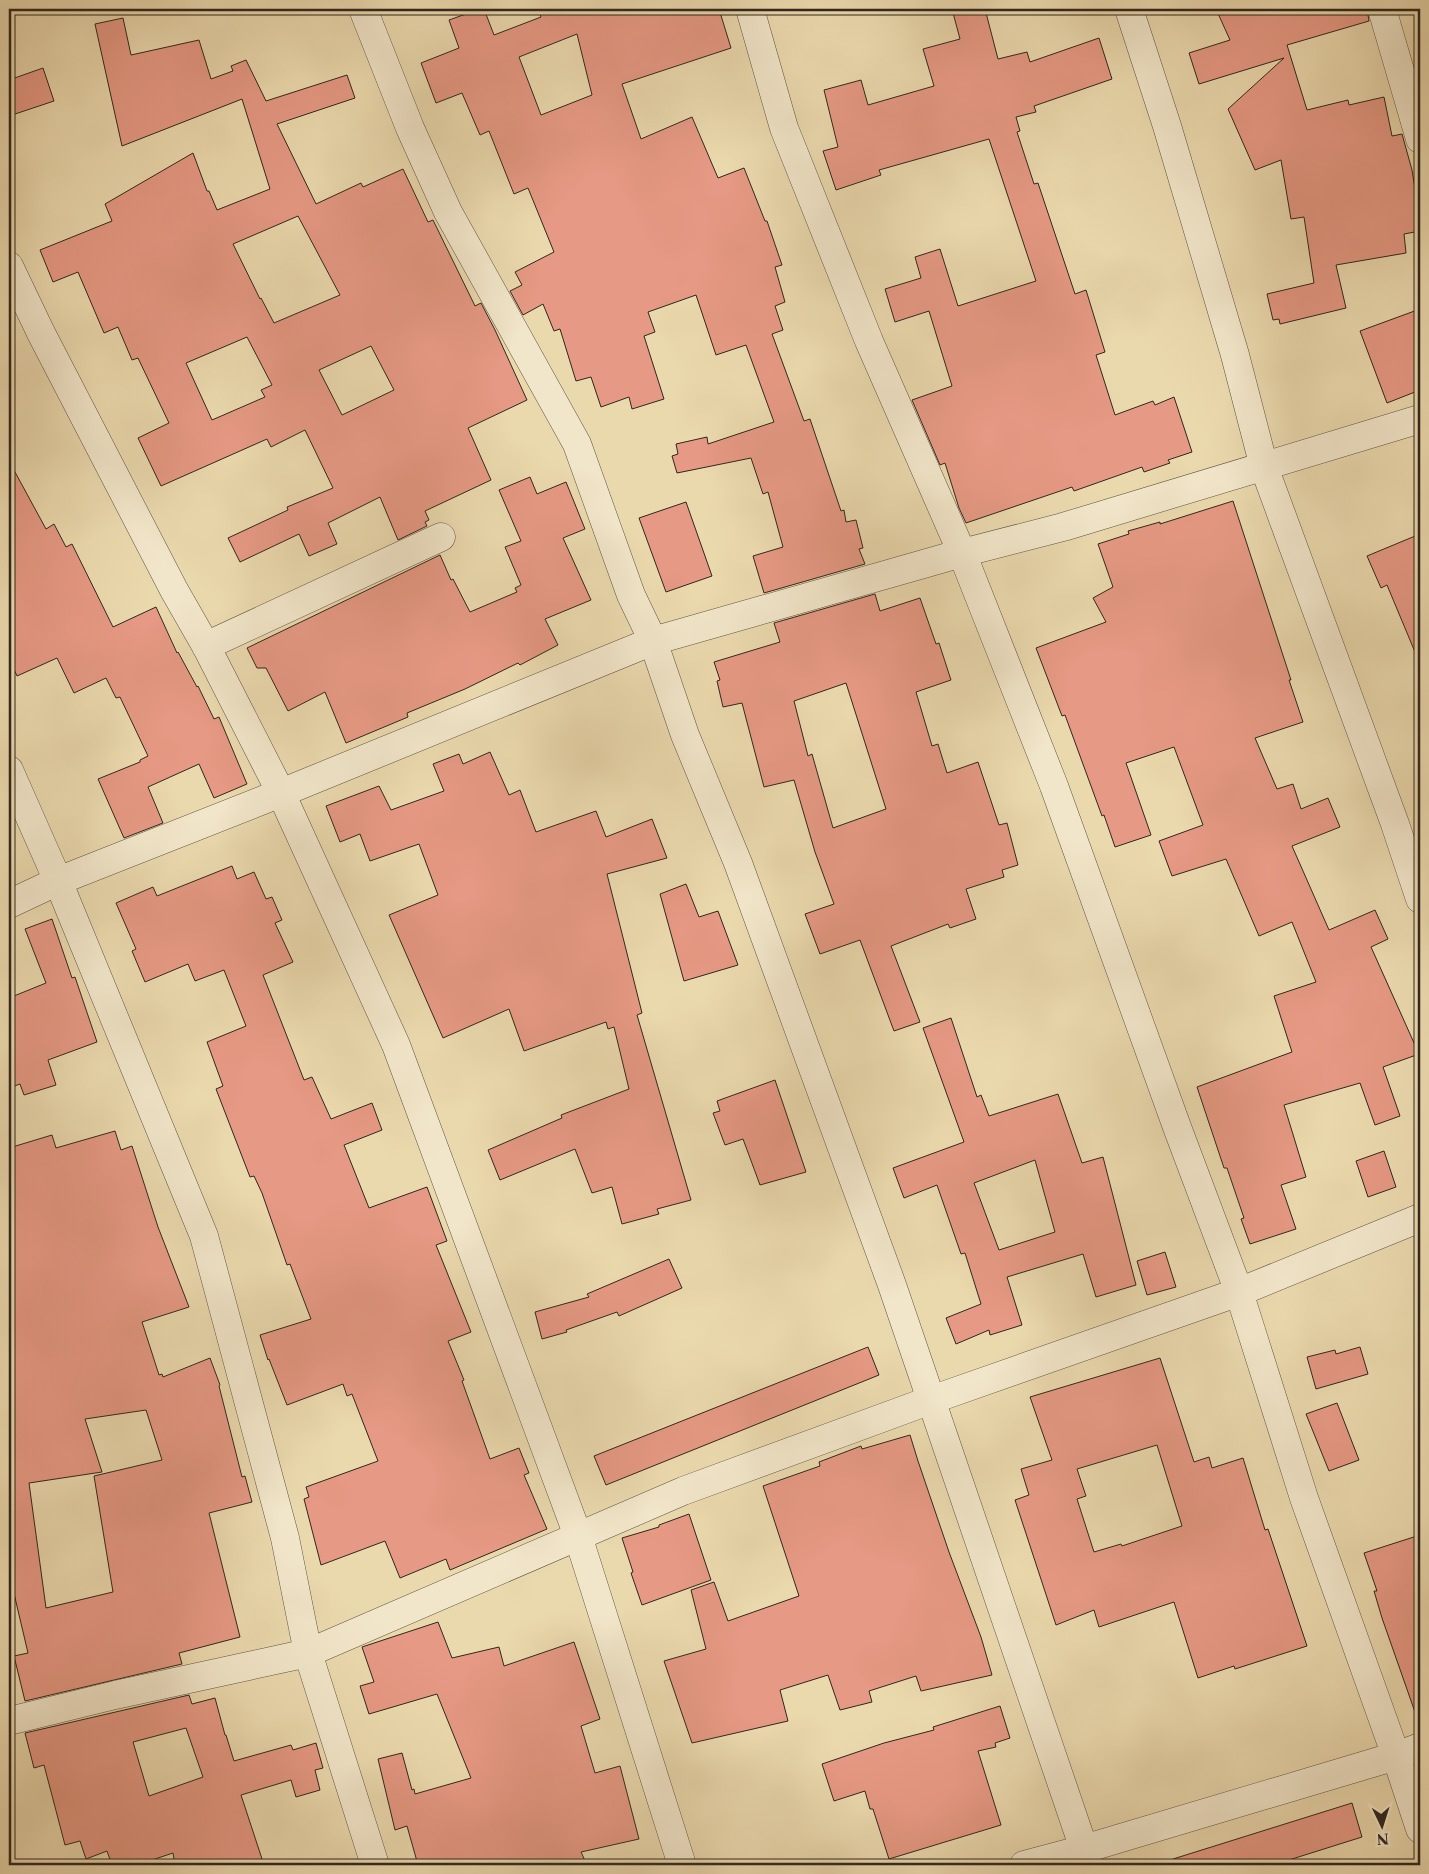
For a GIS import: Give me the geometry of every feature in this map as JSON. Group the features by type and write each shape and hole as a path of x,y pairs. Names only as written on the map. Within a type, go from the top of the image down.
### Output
{"street":[{"path":"363,9 410,128 448,212 577,444 631,595 653,641 685,735 748,891 892,1284 1086,1857"},
{"path":"750,9 784,128 869,341 962,553 1054,786 1177,1127 1239,1292 1304,1498 1408,1751 1420,1829"},
{"path":"1129,9 1167,126 1232,346 1264,467 1420,898"},
{"path":"1382,9 1420,139"},
{"path":"9,266 169,581 206,646 281,793 396,1044 578,1536 682,1865"},
{"path":"9,904 58,881 281,793 653,641 962,553 1063,527 1420,419"},
{"path":"206,646 441,537"},
{"path":"9,770 58,881 204,1236 286,1538 308,1653 375,1865"},
{"path":"9,1721 115,1695 308,1653 683,1492 931,1400 1239,1292 1420,1218"},
{"path":"1024,1865 1086,1857 1408,1751"}],"building":[{"path":"484,9 494,35 541,17 538,9 719,9 731,48 622,84 641,139 692,117 718,178 744,168 765,221 767,221 782,265 775,267 785,302 775,306 783,330 772,334 804,421 810,419 841,511 844,510 846,522 856,520 863,548 859,549 865,564 764,593 753,556 783,547 768,492 763,494 751,458 677,473 672,456 678,454 676,444 707,437 708,444 774,422 746,345 716,355 696,295 648,312 655,332 644,336 664,399 632,409 629,397 601,407 591,377 576,381 560,329 554,331 543,304 523,315 510,291 522,285 515,272 554,252 528,188 514,194 489,131 480,135 462,93 436,103 421,63 459,48 449,20","holes":["577,34 592,95 541,115 519,57"]},
{"path":"952,9 985,9 998,59 1027,52 1030,62 1099,38 1112,79 1034,106 1036,112 1016,117 1020,131 1017,132 1034,184 1038,183 1075,294 1086,290 1105,352 1096,355 1115,415 1153,401 1155,405 1174,397 1192,452 1168,460 1170,463 1144,472 1142,467 1074,491 1072,487 966,523 959,508 945,463 940,465 912,400 952,386 929,311 895,322 885,289 921,278 915,257 940,249 958,306 1036,281 989,139 879,170 881,175 836,190 823,151 838,147 824,90 861,80 868,105 934,86 923,49 960,39"},
{"path":"1216,9 1367,9 1369,21 1287,45 1307,110 1348,100 1349,105 1384,97 1392,136 1402,134 1412,170 1420,231 1404,234 1406,253 1336,265 1346,308 1280,324 1279,319 1273,320 1267,294 1314,283 1304,217 1291,219 1281,160 1255,170 1228,109 1284,58 1199,84 1189,53 1230,40"},
{"path":"123,18 131,55 199,40 211,79 233,71 231,66 246,60 266,101 347,75 355,98 277,124 316,204 361,183 363,187 403,169 428,222 433,220 475,306 481,303 527,400 468,428 491,480 425,511 429,520 425,522 427,526 398,540 380,497 328,523 337,544 309,556 299,534 240,562 228,538 288,510 287,507 333,488 305,430 271,447 267,439 161,486 138,438 169,423 138,358 132,360 118,327 104,333 78,272 53,282 40,250 112,221 105,204 193,153 207,191 209,191 217,210 270,189 242,99 122,146 95,24","holes":["298,216 340,295 274,323 233,244","247,337 272,385 261,390 265,397 212,420 186,363","371,346 394,390 342,415 319,370"]},
{"path":"43,68 54,101 9,116 9,80"},
{"path":"1420,309 1420,390 1387,403 1360,331"},
{"path":"9,461 46,529 54,524 66,547 72,544 113,627 156,607 177,653 198,686 214,719 219,717 247,784 214,798 199,764 148,787 163,823 124,838 98,779 140,762 140,760 148,756 120,697 116,698 106,678 74,693 57,658 17,676 9,658"},
{"path":"530,477 537,494 566,482 585,529 563,538 591,600 545,619 558,645 520,665 518,663 465,689 407,713 408,717 346,743 325,692 288,711 266,668 257,668 247,648 440,555 451,580 453,579 470,612 517,592 515,588 521,585 505,547 521,541 499,490"},
{"path":"1233,501 1303,722 1255,738 1277,789 1293,784 1301,809 1328,798 1340,827 1292,846 1329,930 1375,910 1388,939 1371,947 1419,1054 1383,1067 1400,1116 1375,1125 1360,1083 1284,1105 1306,1177 1281,1185 1296,1229 1250,1244 1241,1219 1244,1218 1227,1168 1224,1168 1197,1087 1292,1052 1274,996 1316,982 1292,922 1259,936 1226,859 1172,876 1159,841 1203,825 1174,747 1126,763 1151,835 1115,847 1065,715 1062,716 1036,648 1106,622 1093,598 1113,587 1098,544 1129,534 1128,531 1160,522 1160,524"},
{"path":"686,502 712,576 666,592 639,518"},
{"path":"1420,534 1420,664 1387,585 1381,588 1367,556"},
{"path":"875,594 880,611 920,598 936,644 939,643 951,680 916,692 932,746 938,744 947,773 978,762 999,825 1007,823 1018,865 1002,870 1004,877 966,889 976,919 950,928 948,924 891,946 920,1022 894,1031 860,940 820,954 805,914 834,904 815,852 794,780 764,787 742,703 723,707 717,681 720,680 714,662 780,642 774,623","holes":["846,683 886,809 833,828 812,754 808,756 794,701"]},
{"path":"490,752 509,795 520,790 536,832 596,811 606,837 652,819 667,858 607,874 642,1013 637,1015 691,1200 657,1209 659,1214 622,1224 612,1187 592,1193 575,1149 500,1180 488,1150 562,1118 561,1115 629,1089 614,1027 608,1029 606,1022 524,1051 509,1009 443,1038 389,915 438,895 419,844 370,861 360,834 340,842 326,806 379,786 391,810 444,791 433,764 459,754 463,764"},
{"path":"232,866 237,879 254,872 266,899 272,897 282,920 275,923 293,962 263,975 304,1080 312,1077 331,1119 372,1103 382,1130 344,1145 369,1208 427,1187 447,1241 436,1245 471,1332 448,1341 464,1380 462,1381 490,1459 519,1448 529,1473 524,1475 547,1529 450,1570 446,1559 400,1578 385,1541 321,1565 304,1499 309,1497 306,1487 378,1461 352,1394 347,1396 343,1384 287,1405 268,1360 260,1335 311,1319 290,1264 287,1265 262,1193 254,1176 250,1177 216,1089 223,1086 207,1042 246,1026 224,970 195,981 188,964 145,982 132,951 136,949 116,903 153,887 157,896"},
{"path":"686,884 699,917 718,911 738,965 684,981 660,894"},
{"path":"52,919 72,978 75,977 97,1042 48,1060 56,1085 24,1095 20,1084 9,1088 9,998 46,983 25,929"},
{"path":"951,1018 977,1097 981,1095 989,1116 1058,1094 1082,1163 1103,1157 1136,1285 1096,1297 1083,1254 1007,1277 1022,1325 990,1335 989,1330 956,1344 946,1318 981,1304 965,1253 961,1254 937,1185 904,1198 893,1168 964,1142 923,1028","holes":["1035,1160 1055,1232 999,1250 974,1183"]},
{"path":"775,1080 806,1172 760,1185 743,1139 725,1145 713,1113 720,1111 717,1101"},
{"path":"115,1131 121,1150 132,1146 158,1227 189,1307 142,1322 159,1375 162,1374 163,1377 210,1358 220,1385 242,1477 245,1476 252,1502 209,1513 240,1637 179,1653 182,1664 25,1701 14,1656 28,1653 12,1585 9,1585 9,1148 52,1135 56,1148","holes":["146,1410 162,1460 94,1476 113,1592 46,1608 29,1483 102,1472 85,1419"]},
{"path":"1384,1151 1396,1187 1368,1197 1356,1161"},
{"path":"1165,1252 1176,1287 1147,1295 1137,1261"},
{"path":"669,1259 682,1288 619,1316 617,1312 566,1330 567,1332 542,1339 535,1312 589,1297 587,1294"},
{"path":"868,1347 879,1375 606,1485 594,1456"},
{"path":"1360,1347 1368,1374 1316,1389 1307,1357 1335,1350 1336,1354"},
{"path":"1160,1358 1194,1462 1209,1457 1212,1468 1243,1458 1265,1530 1268,1529 1307,1646 1235,1669 1234,1666 1198,1678 1174,1602 1099,1627 1094,1610 1056,1625 1015,1500 1029,1495 1021,1469 1052,1460 1030,1397","holes":["1157,1445 1182,1526 1122,1546 1121,1544 1094,1552 1077,1499 1086,1496 1077,1469"]},
{"path":"1337,1403 1359,1460 1329,1471 1306,1414"},
{"path":"910,1435 949,1552 981,1637 992,1675 921,1691 916,1676 869,1691 872,1702 840,1710 828,1675 780,1690 788,1721 692,1743 664,1661 706,1649 691,1590 714,1582 728,1621 799,1596 763,1486 820,1466 819,1462 861,1446 862,1449"},
{"path":"689,1514 711,1580 642,1605 622,1538 659,1527 659,1525"},
{"path":"1420,1535 1420,1714 1416,1715 1382,1618 1374,1591 1377,1591 1364,1553"},
{"path":"438,1622 452,1658 499,1647 504,1666 574,1642 600,1719 581,1726 595,1773 620,1766 639,1839 581,1852 587,1865 418,1865 407,1826 395,1830 378,1759 402,1753 412,1790 414,1789 415,1794 471,1778 437,1694 369,1714 360,1686 374,1682 362,1647"},
{"path":"189,1695 192,1704 215,1698 234,1761 291,1745 293,1750 316,1743 323,1768 315,1770 320,1790 296,1797 291,1780 241,1795 264,1865 175,1865 173,1853 137,1865 112,1865 107,1851 86,1859 80,1841 65,1845 44,1765 34,1768 25,1733","holes":["186,1728 203,1777 149,1796 133,1742"]},
{"path":"1000,1706 1010,1738 995,1743 996,1747 978,1751 1001,1825 889,1859 873,1809 870,1809 865,1791 834,1801 822,1764 884,1743 934,1730 933,1727"},
{"path":"1352,1803 1362,1837 1273,1865 1174,1865 1173,1859"}]}
